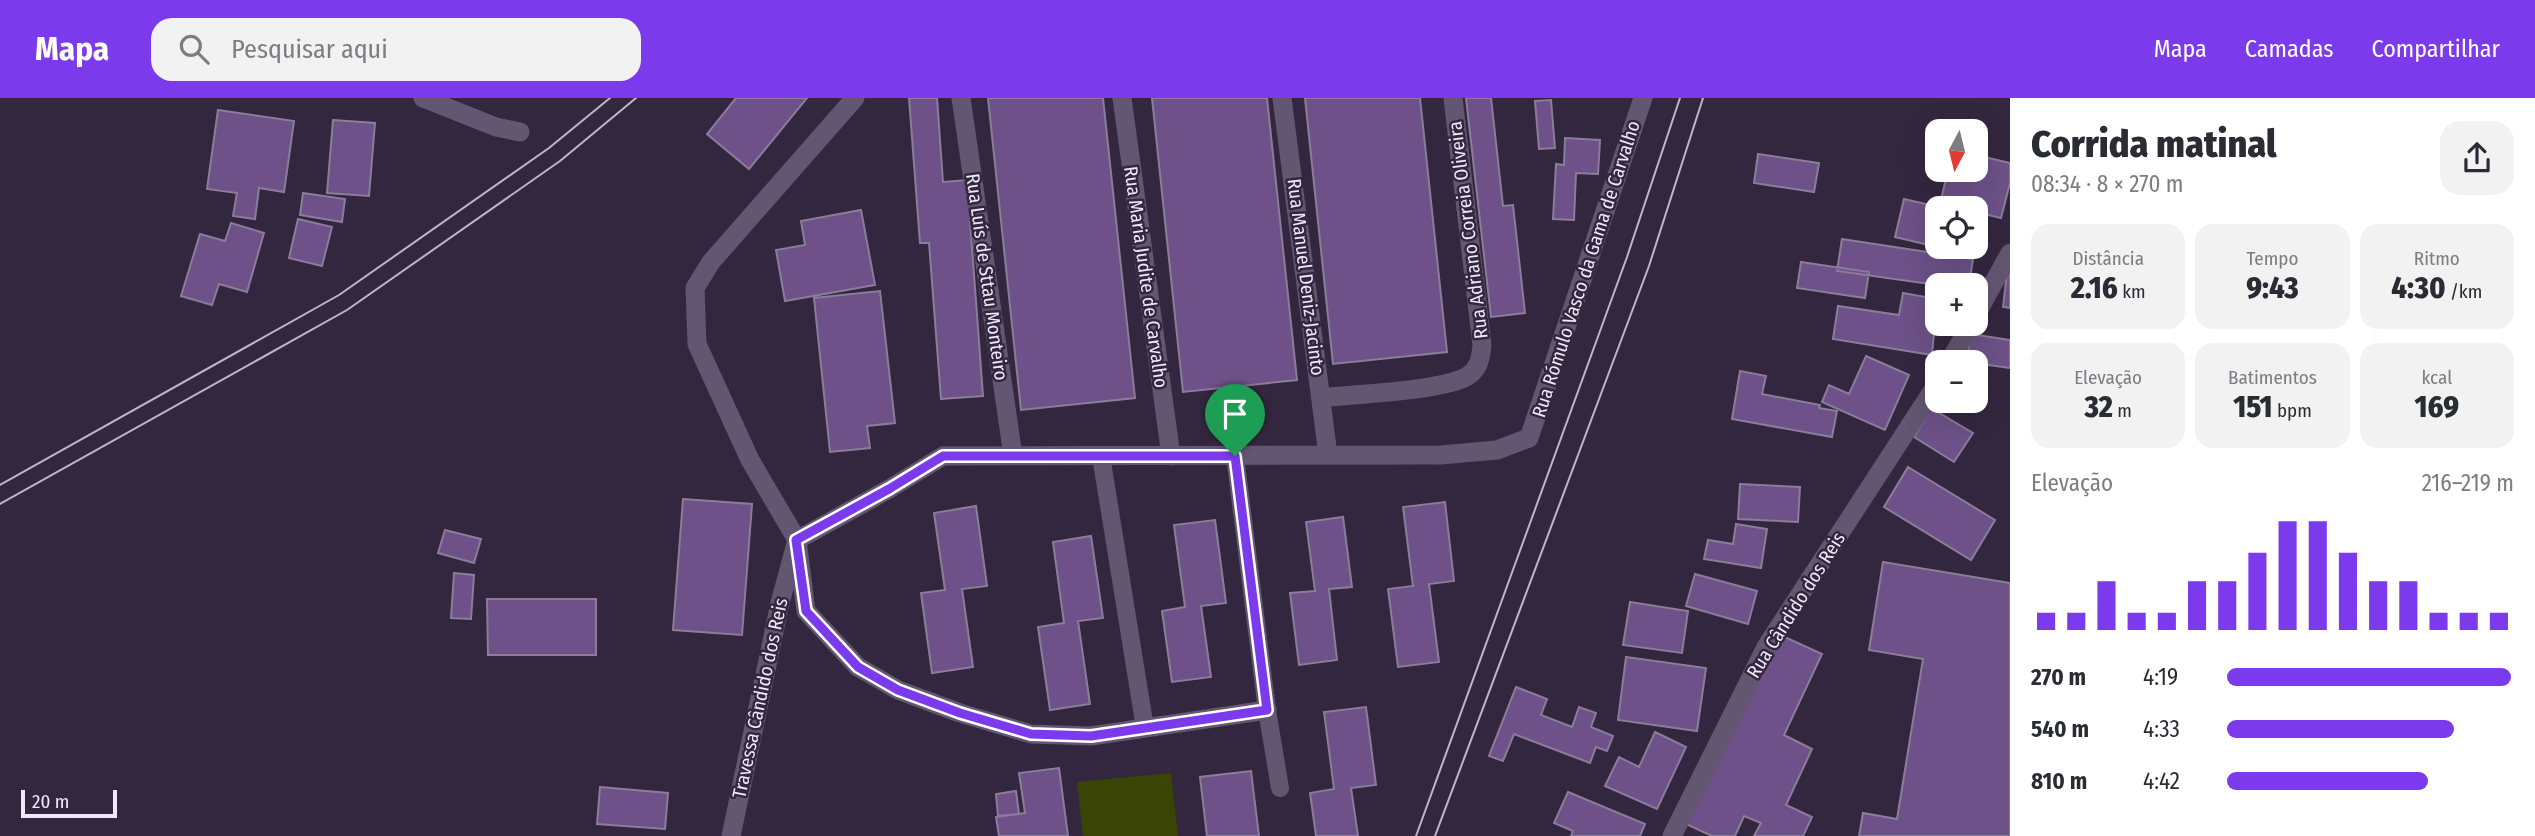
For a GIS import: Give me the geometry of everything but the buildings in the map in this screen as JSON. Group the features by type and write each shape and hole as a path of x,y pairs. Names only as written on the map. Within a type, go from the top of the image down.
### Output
{"street":[{"path":"423,98 496,127 520,132"},
{"path":"855,98 711,262 695,288 697,344 750,460 796,540 806,611 858,667 898,690 1031,734 1091,736 1267,710"},
{"name":"Rua Luís de Sttau Monteiro","path":"961,98 1013,456"},
{"name":"Rua Maria Judite de Carvalho","path":"1122,98 1171,456"},
{"name":"Rua Manuel Deniz-Jacinto","path":"1282,98 1328,455"},
{"name":"Rua Adriano Correia Oliveira","path":"1321,398 1444,384 1468,376 1480,363 1482,345 1452,98"},
{"name":"Rua Rómulo Vasco da Gama de Carvalho","path":"796,540 878,496 943,456 1464,453 1497,450 1529,438 1643,98"},
{"path":"1988,293 2010,253"},
{"name":"Rua Cândido dos Reis","path":"1672,836 1766,647 1925,402"},
{"name":"Travessa Cândido dos Reis","path":"731,836 780,603 796,540"}],"lane":[{"path":"1101,456 1144,728"},
{"path":"1235,456 1267,710 1280,788"}],"green space":[{"path":"1171,773 1178,836 1083,836 1077,782"}],"tram line":[{"path":"0,485 339,295 549,148 610,98"},
{"path":"0,504 347,310 560,161 636,98"},
{"path":"1416,836 1627,257 1680,98"},
{"path":"1435,836 1649,266 1703,98"}],"route":[{"path":"943,456 1235,456 1267,710 1091,736 1031,734 960,713 898,690 858,667 806,611 796,540 943,456"}]}
